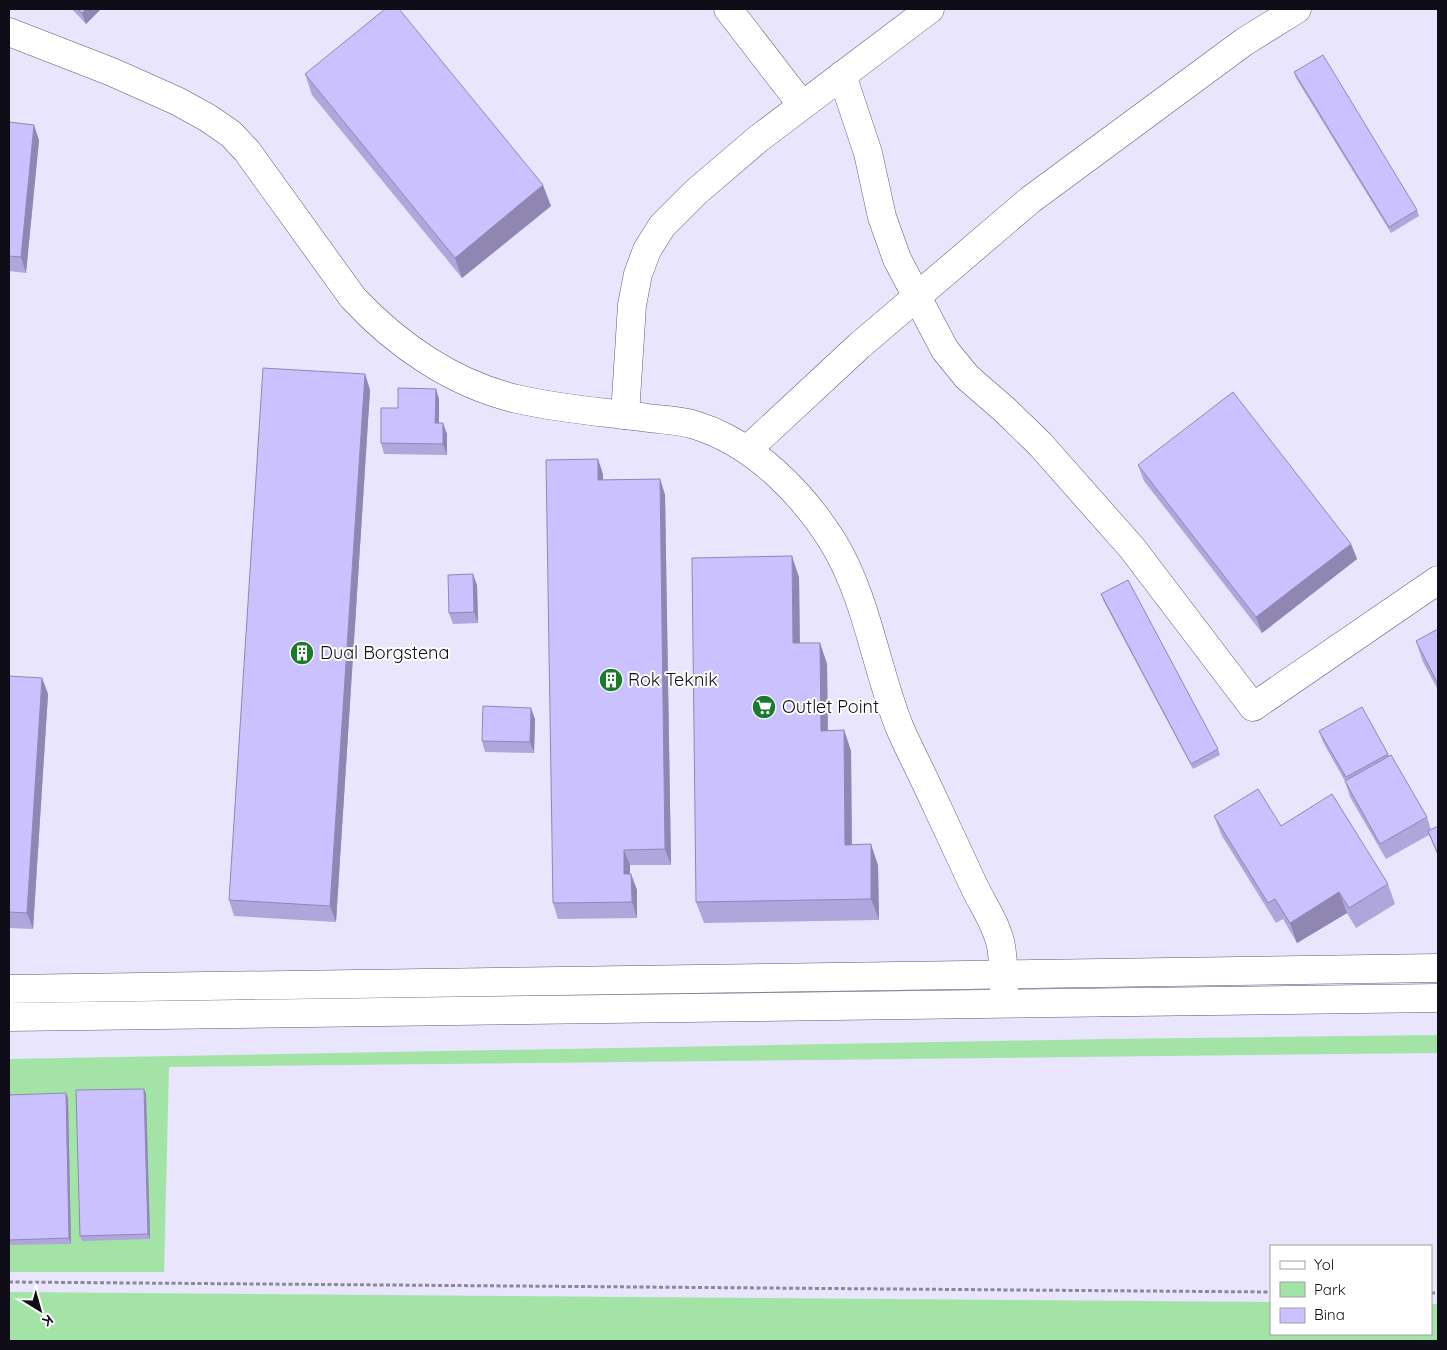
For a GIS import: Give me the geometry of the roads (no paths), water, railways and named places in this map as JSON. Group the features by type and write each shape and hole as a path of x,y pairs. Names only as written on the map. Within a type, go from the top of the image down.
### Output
{"street":[{"path":"728,9 802,105"},
{"path":"625,415 632,305 638,274 647,250 662,226 696,192 758,139 930,9"},
{"path":"747,450 859,346 1030,200 1244,42 1297,9"},
{"path":"9,32 112,72 208,118 231,134 247,152 353,298 373,319 396,338 443,370 481,387 515,399 574,410 693,424 731,440 760,458 812,513 833,542 852,579 899,725 974,887 994,925 1001,945 1004,1003"},
{"path":"842,75 868,153 882,218 897,258 946,350 967,377 1040,444 1132,548 1253,707 1438,580"},
{"path":"9,989 1438,968"},
{"path":"9,1017 1438,998"}],"place":[{"name":"Dual Borgstena","path":"302,653"},
{"name":"Rok Teknik","path":"611,680"},
{"name":"Outlet Point","path":"764,707"}]}
